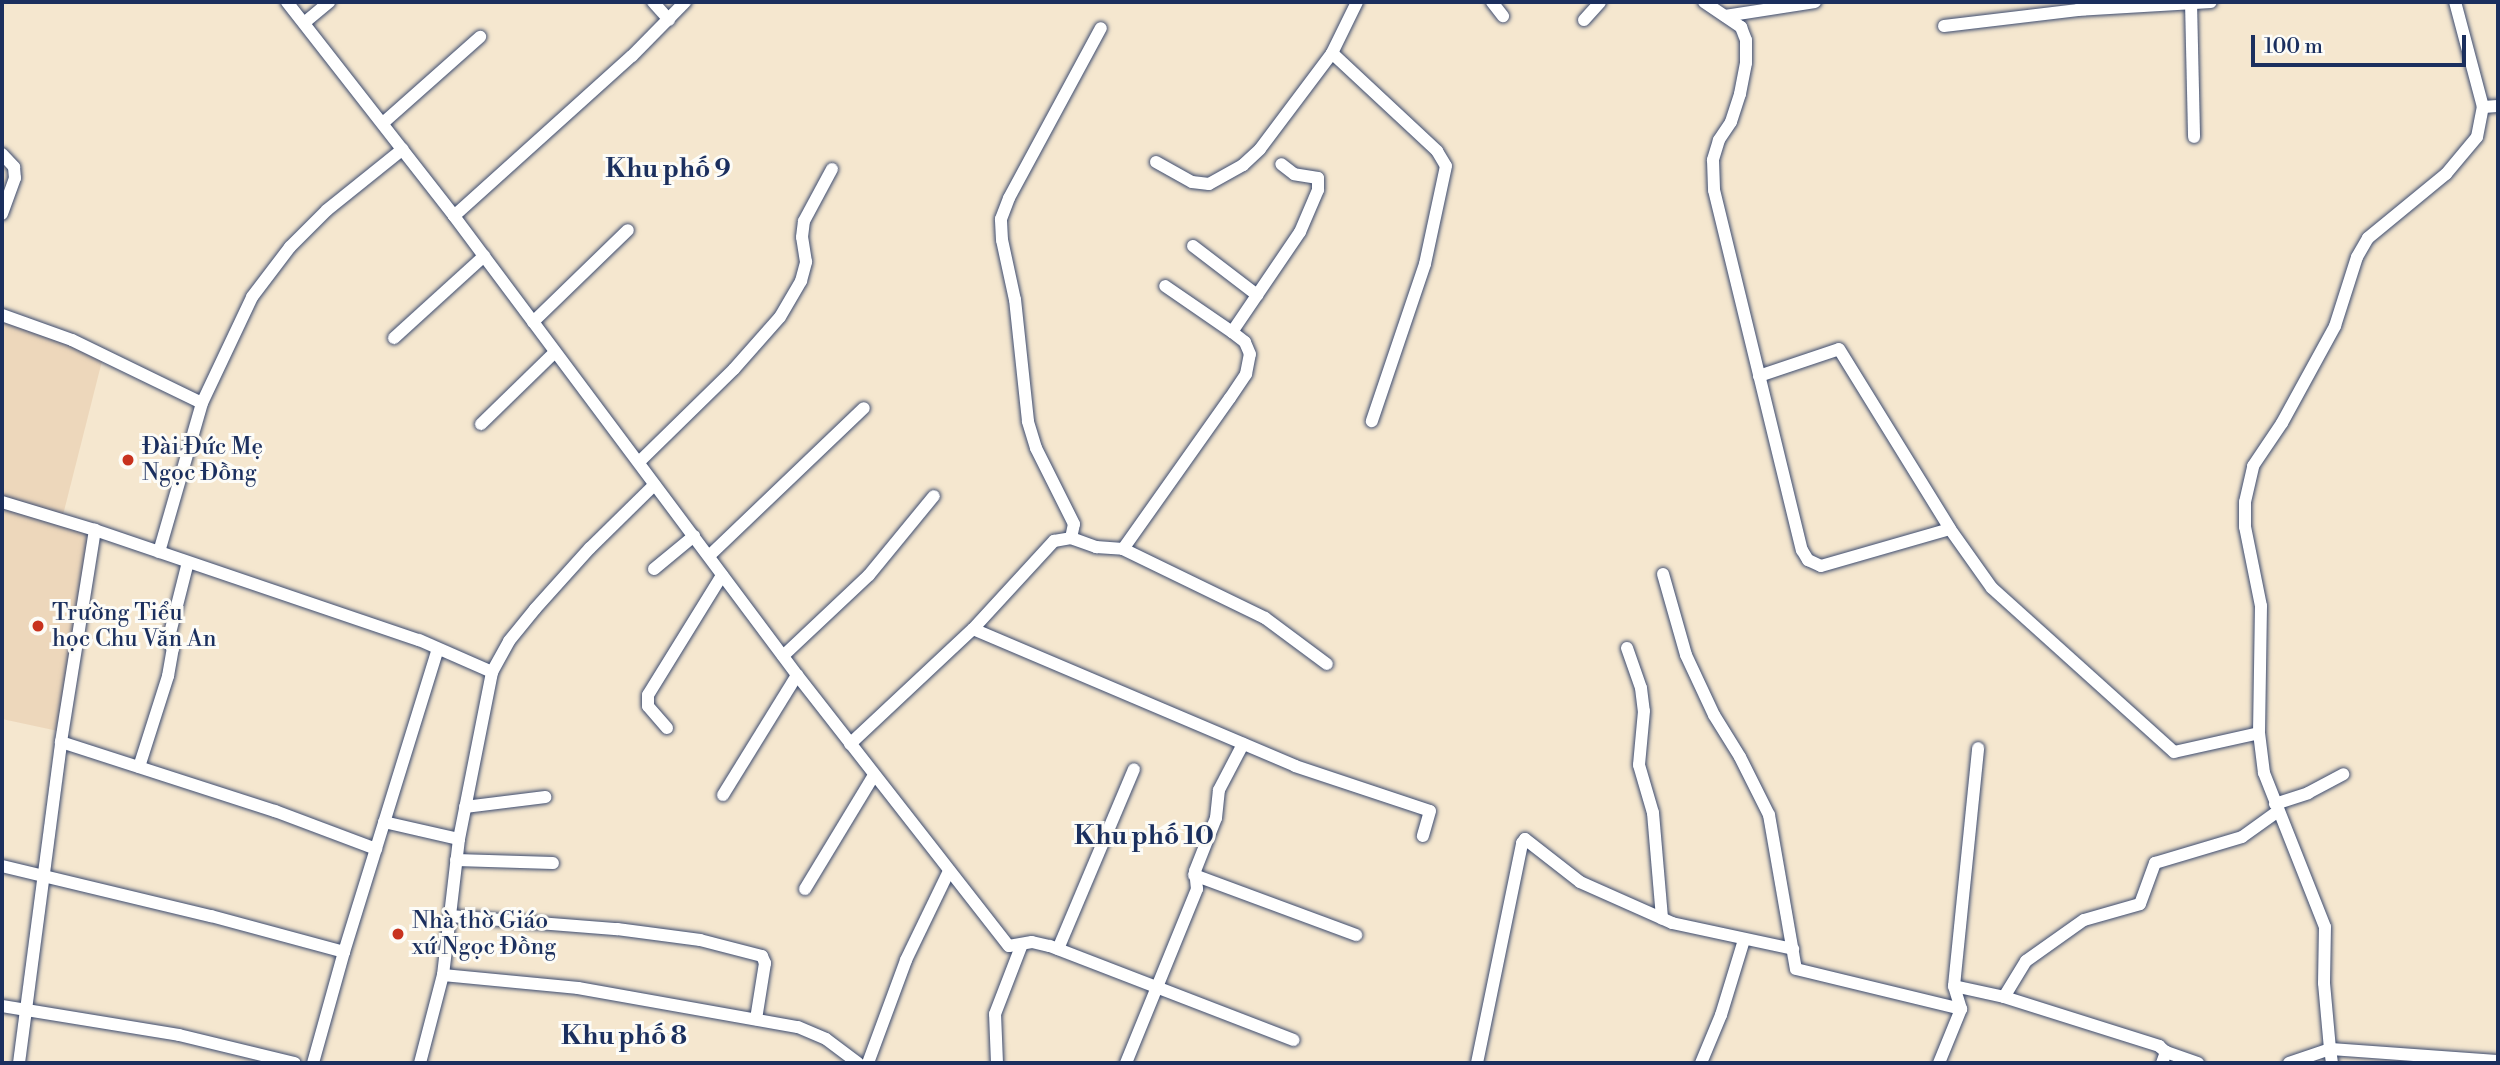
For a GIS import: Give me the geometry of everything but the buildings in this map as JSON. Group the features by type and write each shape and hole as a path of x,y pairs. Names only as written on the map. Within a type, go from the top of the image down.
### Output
{"street":[{"path":"287,2 383,122 797,675 1009,946 1032,942 1058,950 1294,1040"},
{"path":"304,23 329,2"},
{"path":"653,2 668,20"},
{"path":"454,216 685,2"},
{"path":"1156,162 1192,182 1209,184 1226,177 1260,149 1332,53 1357,2"},
{"path":"1492,2 1503,16"},
{"path":"1584,20 1600,2"},
{"path":"1704,2 1741,27 1746,40 1746,63 1731,122 1719,140 1713,160 1714,190 1802,550 1813,565 1821,566 1950,529"},
{"path":"1725,16 1815,2"},
{"path":"2191,2 2194,137"},
{"path":"1944,26 2078,10 2211,2"},
{"path":"2332,1063 2325,994 2325,927 2305,870 2264,773 2259,733 2260,606 2245,527 2245,502 2253,466 2282,423 2335,326 2357,257 2368,238 2430,189 2458,162 2476,138 2483,107 2455,2"},
{"path":"1071,538 1074,524 1036,448 1028,421 1015,300 1002,240 1002,219 1009,198 1101,28"},
{"path":"383,122 480,37"},
{"path":"1332,53 1437,152 1446,166 1425,264 1372,421"},
{"path":"2483,107 2498,106"},
{"path":"159,552 202,403 252,297 290,247 327,210 403,149"},
{"path":"2,154 14,167 15,178 2,214"},
{"path":"1232,332 1300,232 1318,190 1318,178 1294,174 1281,164"},
{"path":"639,462 734,369 780,317 802,281 806,262 802,237 804,221 832,169"},
{"path":"533,322 628,230"},
{"path":"1193,246 1256,295"},
{"path":"394,338 484,256"},
{"path":"1123,549 1246,374 1250,354 1245,342 1165,286"},
{"path":"2,316 72,340 202,403"},
{"path":"1759,376 1839,349 1950,529 1992,588 2174,752 2259,733"},
{"path":"481,424 555,352"},
{"path":"709,556 864,408"},
{"path":"420,1063 443,975 459,839 492,672 509,641 535,609 590,548 654,485"},
{"path":"783,656 869,575 934,496"},
{"path":"2,502 188,562 438,649 492,672"},
{"path":"19,1063 61,742 95,530"},
{"path":"654,569 694,536"},
{"path":"850,744 973,629 1055,541 1071,538 1096,547 1123,549 1265,618 1327,664"},
{"path":"139,767 168,676 173,649 168,641 188,562"},
{"path":"1663,574 1686,655 1714,715 1740,757 1769,815 1796,969 1961,1009"},
{"path":"667,728 648,706 648,695 722,575"},
{"path":"973,629 1294,766 1430,811 1423,836"},
{"path":"1627,648 1641,688 1644,711 1639,765 1653,813 1662,919"},
{"path":"313,1063 344,952 438,649"},
{"path":"723,795 797,675"},
{"path":"61,742 275,811 376,849"},
{"path":"1126,1063 1154,988 1196,890 1194,876 1216,818 1219,790 1243,744"},
{"path":"1939,1063 1961,1009 1954,986 1978,748"},
{"path":"1058,950 1134,769"},
{"path":"2004,997 2026,961 2084,920 2140,904 2155,863 2242,837 2277,807 2343,774"},
{"path":"805,889 874,775"},
{"path":"465,807 545,797"},
{"path":"384,822 459,839"},
{"path":"1477,1063 1523,840 1528,839 1580,882 1662,919 1744,940 1793,949"},
{"path":"456,860 553,863"},
{"path":"2,866 211,916 344,952"},
{"path":"868,1063 906,960 949,871"},
{"path":"1194,876 1356,935"},
{"path":"450,916 617,929 700,940 762,956 765,963 756,1019"},
{"path":"1701,1063 1721,1016 1744,940"},
{"path":"997,1063 995,1014 1022,944"},
{"path":"443,975 579,988 798,1027 826,1039 858,1063"},
{"path":"1954,986 2004,997 2159,1046 2164,1057 2198,1063"},
{"path":"2,1006 179,1035 295,1063"},
{"path":"2289,1063 2330,1049 2498,1060"}],"shaded area":[{"path":"2,321 69,344 102,361 63,515 2,496"},
{"name":"Trường Tiểu học Chu Văn An","path":"2,507 90,534 58,731 2,719"}],"place":[{"name":"Đài Đức Mẹ Ngọc Đồng","path":"128,460"},
{"name":"Trường Tiểu học Chu Văn An","path":"38,626"},
{"name":"Nhà thờ Giáo xứ Ngọc Đồng","path":"398,934"}],"district":[{"name":"Khu phố 9","path":"668,170"},
{"name":"Khu phố 10","path":"1144,837"},
{"name":"Khu phố 8","path":"624,1037"}]}
